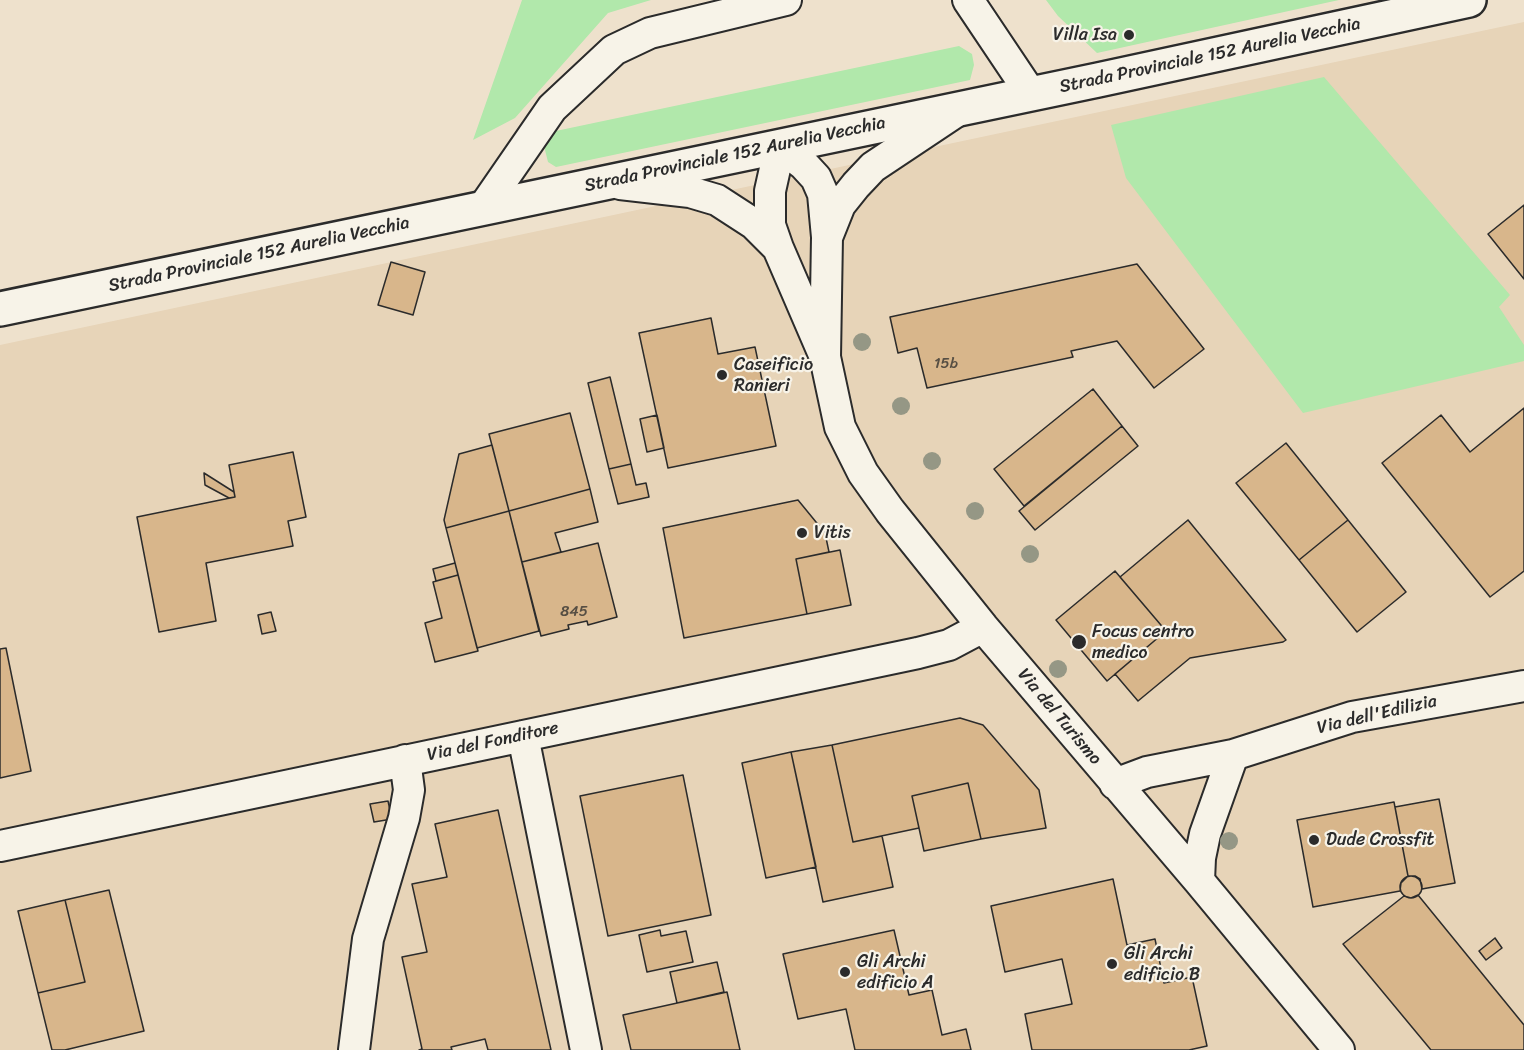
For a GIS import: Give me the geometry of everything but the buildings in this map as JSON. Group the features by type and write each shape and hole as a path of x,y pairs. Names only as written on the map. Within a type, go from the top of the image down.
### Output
{"main road":[{"name":"Strada Provinciale 152 Aurelia Vecchia","path":"0,309 1031,94 1469,0"}],"street":[{"path":"483,208 552,108 614,50 650,33 786,0"},
{"path":"968,0 1031,94"},
{"name":"Via del Turismo","path":"827,237 840,205 873,167 963,108"},
{"name":"Via del Turismo","path":"825,357 827,237 824,194 816,178 780,146 770,191 770,225 825,357 840,427 862,473 983,627 1339,1050"},
{"name":"Via del Turismo","path":"605,182 690,192 717,200 754,224 778,248"},
{"name":"Via del Fonditore","path":"0,846 918,653 949,645 983,627"},
{"name":"Via dell'Edilizia","path":"1115,784 1147,772 1233,755 1352,717 1524,686"},
{"path":"523,736 586,1050"},
{"path":"1199,881 1200,858 1205,834 1233,755"},
{"path":"354,1050 368,939 404,818 409,789 405,760"}],"shaded area":[{"path":"1524,22 1524,1050 0,1050 0,345"}],"green space":[{"path":"522,0 651,0 608,13 515,118 473,140"},
{"name":"Villa Isa","path":"1046,0 1339,0 1097,53 1058,16"},
{"path":"959,46 972,54 974,65 970,80 556,167 548,162 544,146 551,132"},
{"path":"1324,77 1510,295 1499,307 1524,345 1524,361 1303,413 1126,178 1111,125"}],"place":[{"name":"Villa Isa","path":"1129,35"},
{"name":"Caseificio Ranieri","path":"722,375"},
{"name":"Vitis","path":"802,533"},
{"name":"Focus centro medico","path":"1079,642"},
{"name":"Dude Crossfit","path":"1314,840"},
{"name":"Gli Archi edificio B","path":"1112,964"},
{"name":"Gli Archi edificio A","path":"845,972"}]}
